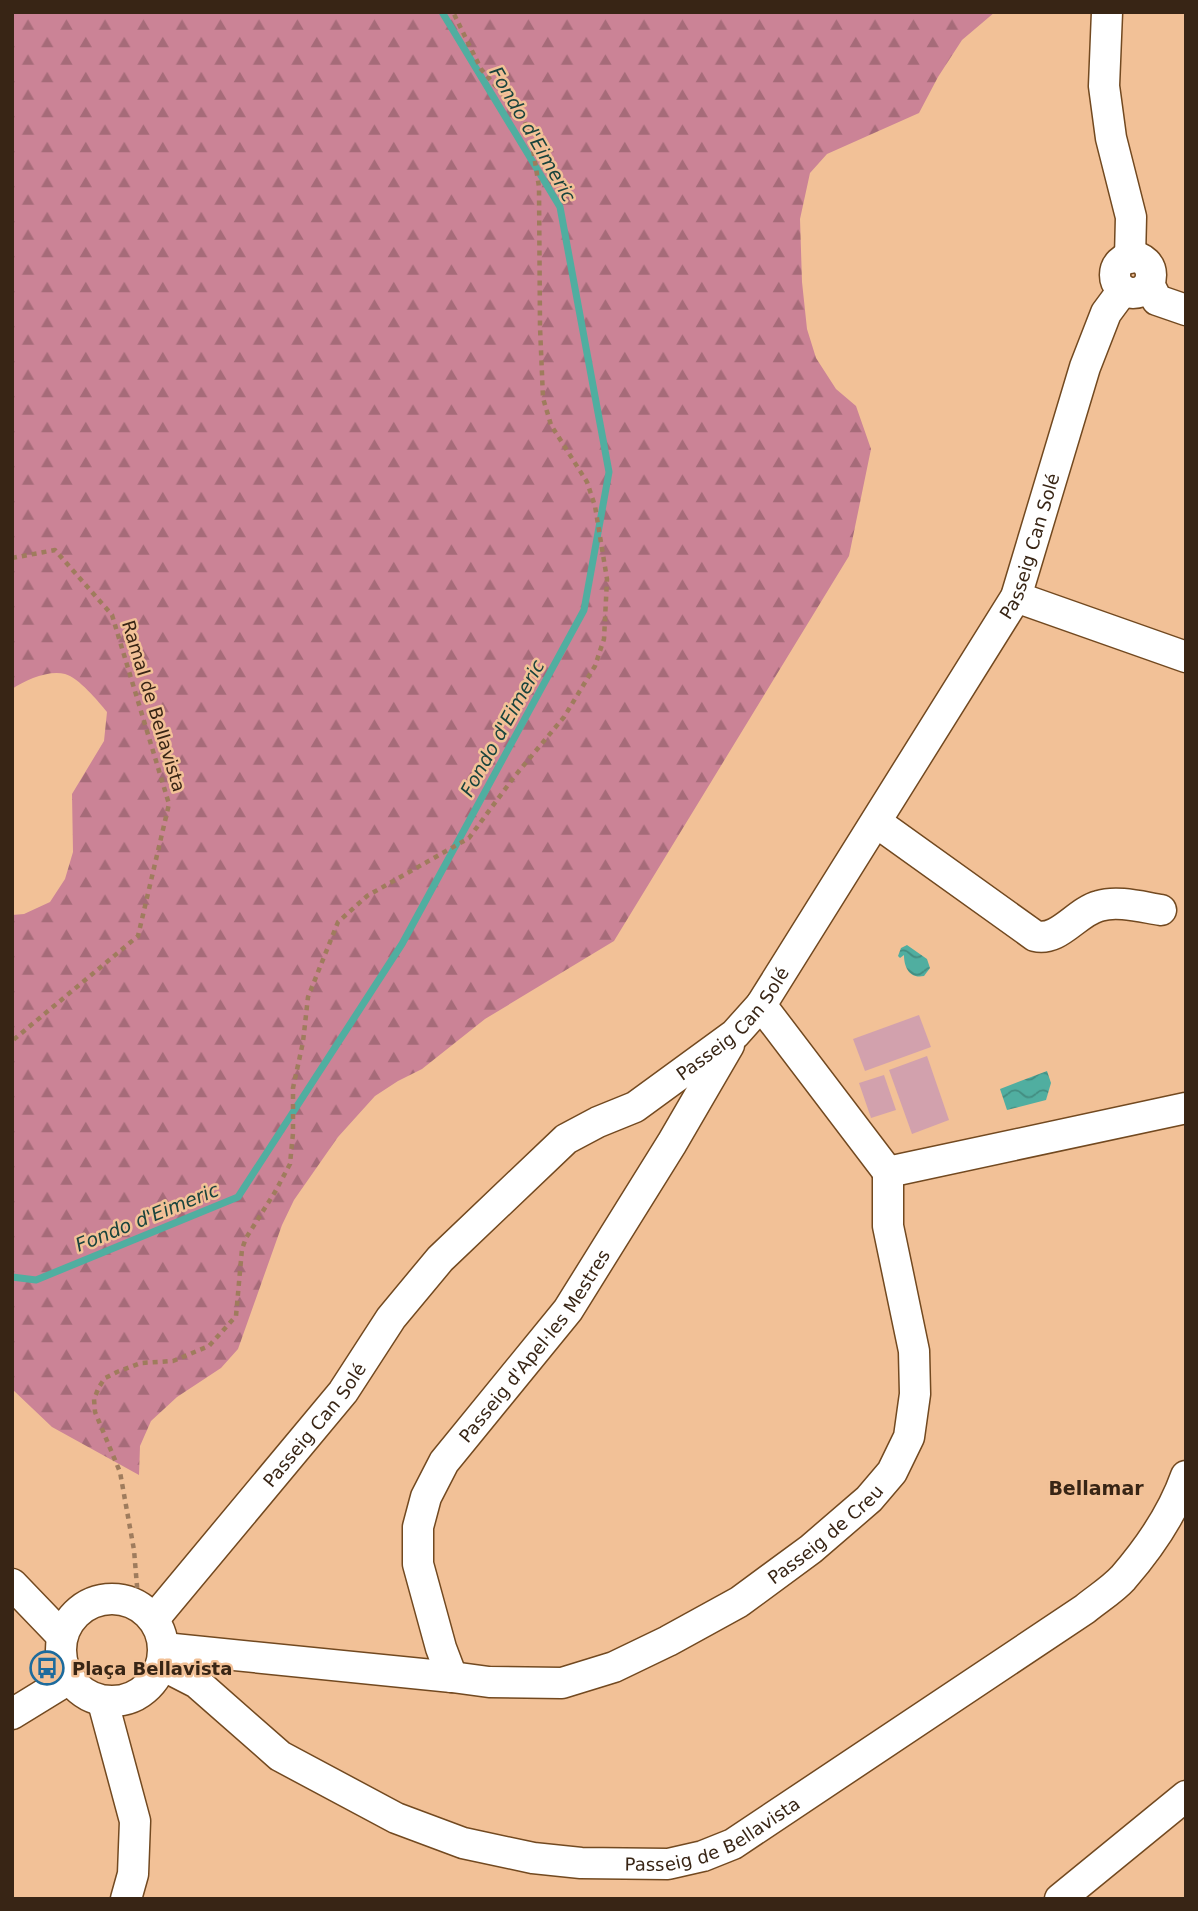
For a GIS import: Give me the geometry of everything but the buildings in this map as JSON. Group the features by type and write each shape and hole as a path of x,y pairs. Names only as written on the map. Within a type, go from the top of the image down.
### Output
{"street":[{"path":"1107,12 1104,86 1111,138 1131,217 1130,258 1120,264 1116,281 1136,287 1157,300 1186,310"},
{"name":"Passeig Can Solé","path":"146,1612 343,1392 391,1318 440,1259 566,1139 635,1107 735,1034 761,1005 1016,597 1085,367 1106,313 1136,287"},
{"path":"1016,597 1186,657"},
{"path":"876,822 1035,936 1050,937 1100,905 1161,910"},
{"path":"761,1005 888,1172 1186,1108"},
{"name":"Passeig d'Apel·les Mestres","path":"452,1677 441,1648 418,1564 418,1527 426,1497 444,1461 568,1310 672,1143 735,1034"},
{"name":"Passeig de Creu","path":"163,1656 489,1682 562,1683 614,1667 739,1602 811,1549 869,1499 892,1472 909,1437 915,1394 914,1351 888,1226 888,1172"},
{"name":"Passeig de Bellavista","path":"163,1656 280,1756 396,1818 463,1843 533,1858 581,1863 668,1864 703,1856 733,1844 1085,1609 1122,1580 1178,1500 1186,1476"},
{"path":"12,1584 62,1636"},
{"path":"102,1599 121,1599 146,1612 161,1633 163,1656 150,1686 128,1700 103,1702 78,1689 62,1665 62,1636 70,1619 84,1606 102,1599"},
{"path":"12,1714 69,1679"},
{"path":"103,1702 135,1821 132,1874 126,1899"},
{"path":"1059,1899 1182,1808"}],"path":[{"path":"146,1612 120,1472 95,1412 94,1399 99,1387 105,1378 117,1371 141,1363 173,1361 209,1346 236,1316 242,1249 290,1164 293,1088 303,1042 308,997 338,922 367,896 469,838 514,777 564,717 595,666 604,639 607,579 595,506 587,482 551,425 543,398 539,187 532,143 524,119 481,69 453,12"},
{"name":"Ramal de Bellavista","path":"12,558 55,550 112,615 169,804 138,936 12,1041"}],"green space":[{"path":"12,12 995,12 962,40 919,113 827,154 810,173 800,219 807,329 816,358 836,389 856,406 871,449 849,556 614,941 485,1019 422,1069 375,1096 338,1137 294,1200 282,1225 238,1349 221,1368 177,1397 151,1421 140,1446 139,1475 52,1427 12,1389 12,915 24,914 50,902 65,879 73,852 72,794 104,741 107,712 82,685 65,674 44,675 12,689"}],"shaded area":[{"path":"919,1015 931,1047 865,1071 853,1039"},
{"path":"927,1056 949,1120 912,1134 889,1070"},
{"path":"884,1075 896,1110 871,1118 859,1083"}],"water":[{"path":"907,945 927,959 930,968 924,976 912,974 905,964 904,955 900,958 898,956 901,948"},
{"path":"1047,1071 1051,1083 1046,1100 1007,1110 1000,1089"}],"waterway":[{"name":"Fondo d'Eimeric","path":"12,1277 36,1280 238,1197 402,944 584,610 609,472 560,207 442,12"}],"place":[{"name":"Plaça Bellavista","path":"47,1668"}],"district":[{"name":"Bellamar","path":"1096,1488"}]}
